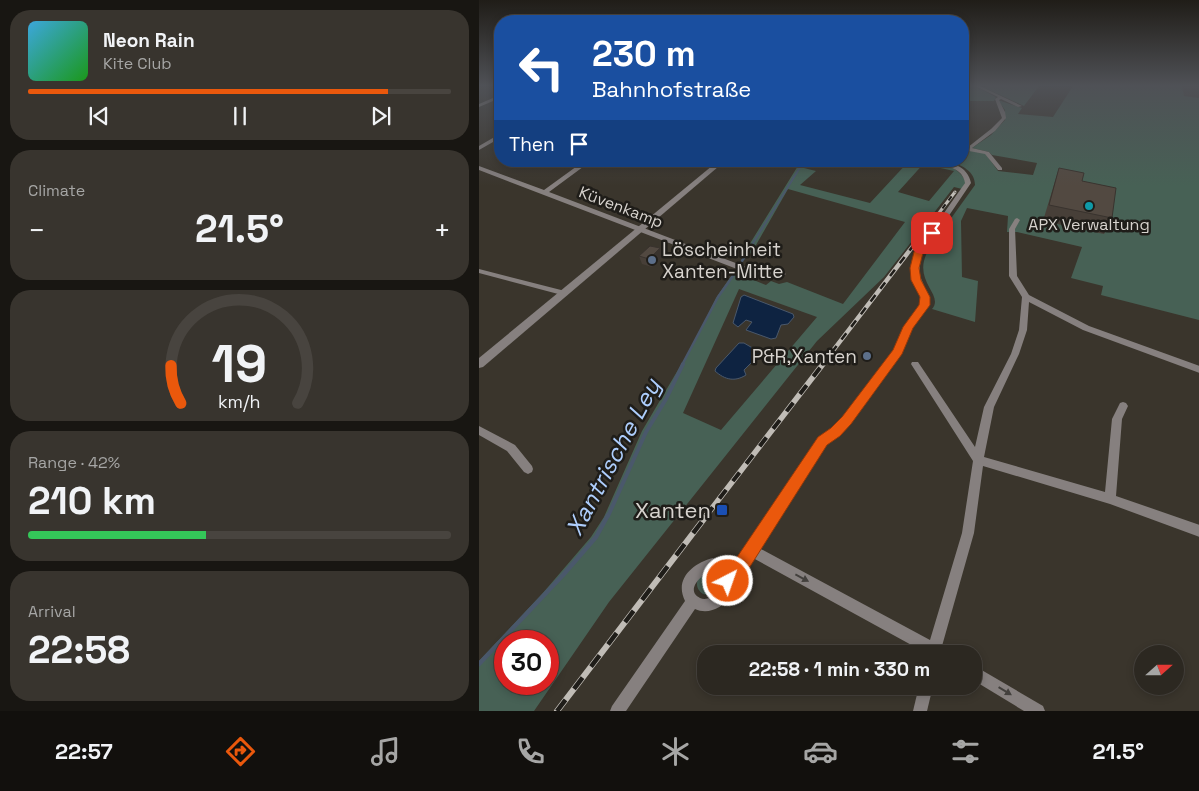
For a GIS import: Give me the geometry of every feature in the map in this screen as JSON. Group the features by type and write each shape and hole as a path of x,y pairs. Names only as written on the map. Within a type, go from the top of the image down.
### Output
{"street":[{"path":"969,148 993,130 1003,119"},
{"path":"479,148 494,139"},
{"path":"969,151 987,153 1000,169"},
{"path":"544,193 580,167"},
{"path":"479,364 715,167"},
{"path":"728,581 733,578 752,551 822,441 836,432 864,399 898,352 908,327 925,305 925,297 915,274 917,257 922,247 967,187 969,180 956,167"},
{"name":"Küvenkamp","path":"479,168 753,272 783,274"},
{"path":"1017,220 1012,229 1013,276 1026,297 1086,328 1199,370"},
{"path":"479,271 562,293"},
{"path":"939,645 968,533 978,460 989,407 1015,354 1023,330 1026,297"},
{"path":"915,364 978,460 1110,499 1199,531"},
{"path":"1110,499 1117,419 1123,406"},
{"path":"479,430 511,448 528,469"},
{"path":"752,551 924,645"},
{"path":"713,564 719,565 724,569 728,581 727,589 715,602 707,605 699,605 693,601 688,587 690,580 699,568 713,564"},
{"path":"617,711 693,601"},
{"path":"982,677 1038,711"},
{"path":"920,711 924,695"}],"green space":[{"path":"1199,119 1199,320 1101,295 1103,286 1071,278 1082,247 1017,232 1007,232 1008,216 967,208 961,221 962,277 978,281 975,322 932,309 935,303 925,278 923,270 924,260 929,249 975,185 973,176 963,167 969,167 969,151 985,153 998,171 1033,175 1037,163 992,155 989,152 972,148 991,135 1005,120"},
{"path":"797,167 805,167 804,168 816,171 800,185 870,203 903,167 921,167 898,192 929,201 954,171 936,167 952,167 966,181 962,189 954,187 884,277 817,341 609,602 559,675 559,630 508,630 591,537 604,517 642,431 695,341 716,298 734,272 766,285 771,281 779,284 787,282 843,304 905,222 788,189 752,252 741,262 746,250","holes":["739,289 817,317 721,430 683,413"]},
{"path":"704,573 712,573 719,580 719,588 712,595 704,595 697,588 697,580"},
{"path":"494,645 494,695 545,695 534,711 479,711 479,661"}],"water":[{"path":"744,295 793,314 794,317 788,324 781,325 776,338 771,339 746,330 752,322 746,320 738,327 733,323 741,297"},
{"path":"739,343 744,343 761,353 744,370 746,375 738,379 726,378 715,371 716,368"}],"building":[{"path":"1059,168 1084,173 1082,181 1116,188 1112,218 1049,205"},
{"path":"650,246 660,248 649,259 639,256"}],"waterway":[{"name":"Xantrische Ley","path":"750,248 800,167"},
{"name":"Xantrische Ley","path":"742,261 751,246"},
{"name":"Xantrische Ley","path":"682,365 718,297 735,273"},
{"name":"Xantrische Ley","path":"608,516 646,432 666,399 683,364"},
{"name":"Xantrische Ley","path":"479,664 596,537 608,515"}],"railway":[{"path":"912,248 955,192"},
{"path":"822,365 913,246"},
{"path":"706,516 823,364"},
{"path":"557,711 707,515"}],"place":[{"name":"APX Verwaltung","path":"1089,206"},
{"name":"Löscheinheit Xanten-Mitte","path":"652,260"},
{"name":"P&R,Xanten","path":"867,356"},
{"name":"Xanten","path":"722,510"}],"route":[{"path":"728,581 733,578 752,551 822,441 836,432 864,399 898,352 908,327 925,305 925,297 916,280 914,268 919,252 932,233"}]}
